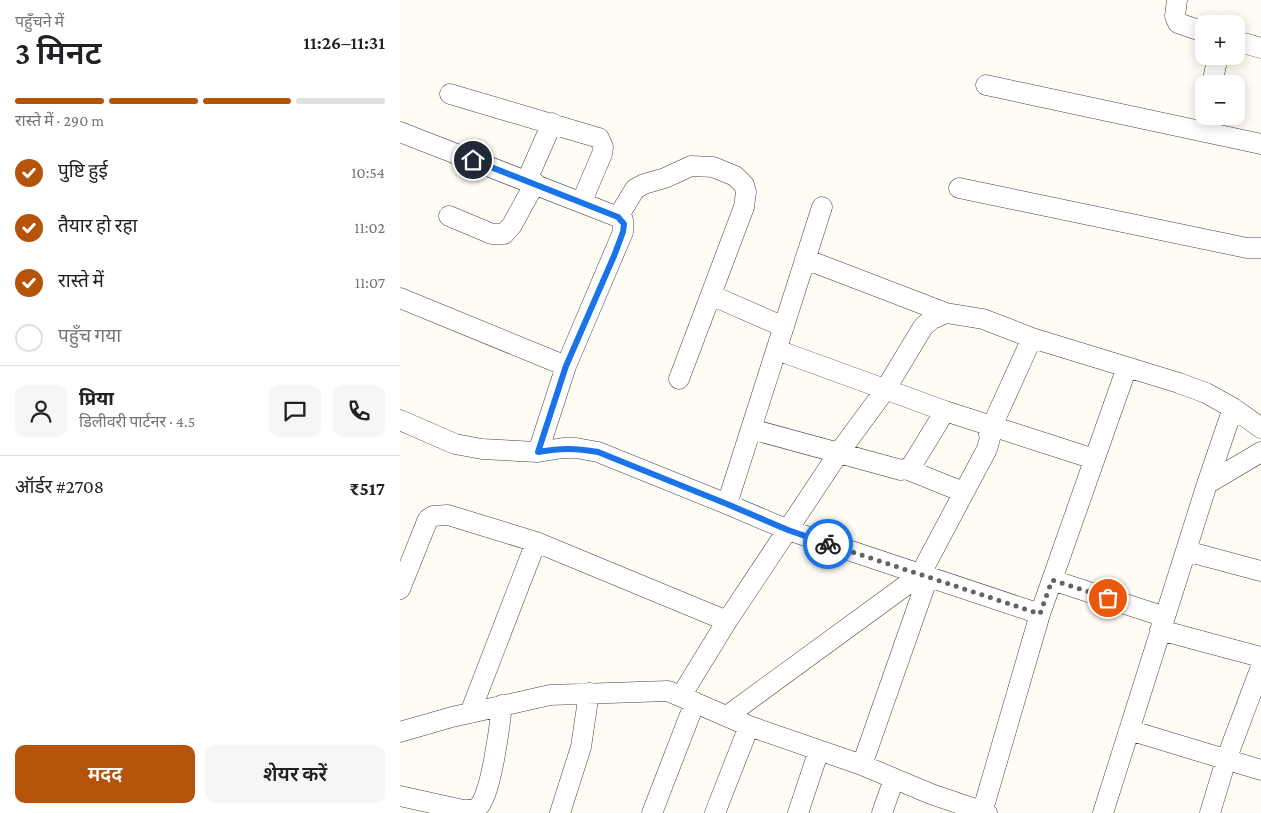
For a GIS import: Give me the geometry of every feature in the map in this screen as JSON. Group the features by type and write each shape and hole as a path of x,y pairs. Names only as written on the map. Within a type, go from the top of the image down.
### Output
{"street":[{"path":"1178,0 1174,16 1178,23 1195,29"},
{"path":"1245,44 1261,48"},
{"path":"986,85 1195,122"},
{"path":"450,94 599,138 602,142 602,154 582,202"},
{"path":"448,216 492,234 504,234 512,224 531,182 552,123"},
{"path":"1207,125 1261,144"},
{"path":"400,132 582,202 618,217 624,224 623,232 566,366 538,452"},
{"path":"618,217 634,189 665,178 690,166 700,165 735,176 740,180 746,192 744,207 679,379"},
{"path":"959,188 1247,248 1261,248"},
{"path":"727,504 822,207"},
{"path":"806,259 946,313 983,319 1032,338 1206,393 1234,408 1261,428"},
{"path":"711,295 784,327"},
{"path":"400,298 566,366"},
{"path":"652,813 688,699 727,621 838,454 885,390 923,327 932,319 946,313"},
{"path":"862,765 924,576 987,449 990,438 990,425 1032,338"},
{"path":"777,350 946,411 1094,459"},
{"path":"400,732 470,712 550,695 668,690 749,726 862,765 931,794 984,813 1040,614 1127,367"},
{"path":"1103,813 1162,623 1234,408"},
{"path":"906,469 917,458 946,411"},
{"path":"400,420 455,444 482,449 538,452 576,448 598,452 788,530 1040,614"},
{"path":"751,429 894,469 906,469 964,492"},
{"path":"1207,484 1261,452"},
{"path":"400,589 424,525 433,516 448,515 536,542 727,621"},
{"path":"470,712 536,542"},
{"path":"1186,551 1261,571"},
{"path":"727,716 924,576"},
{"path":"1052,580 1162,623 1261,657"},
{"path":"1210,813 1226,760 1261,667"},
{"path":"560,813 581,747 588,694"},
{"path":"400,796 463,810 478,807 485,796 496,752 502,706"},
{"path":"715,813 749,726"},
{"path":"1128,730 1261,770"},
{"path":"798,813 819,750"},
{"path":"882,813 894,779"}],"way so far":[{"path":"828,544 1040,614 1052,580 1108,598"}],"route":[{"path":"473,160 618,217 623,220 624,224 614,256 566,366 538,452 576,448 598,452 788,530 828,544"}]}
